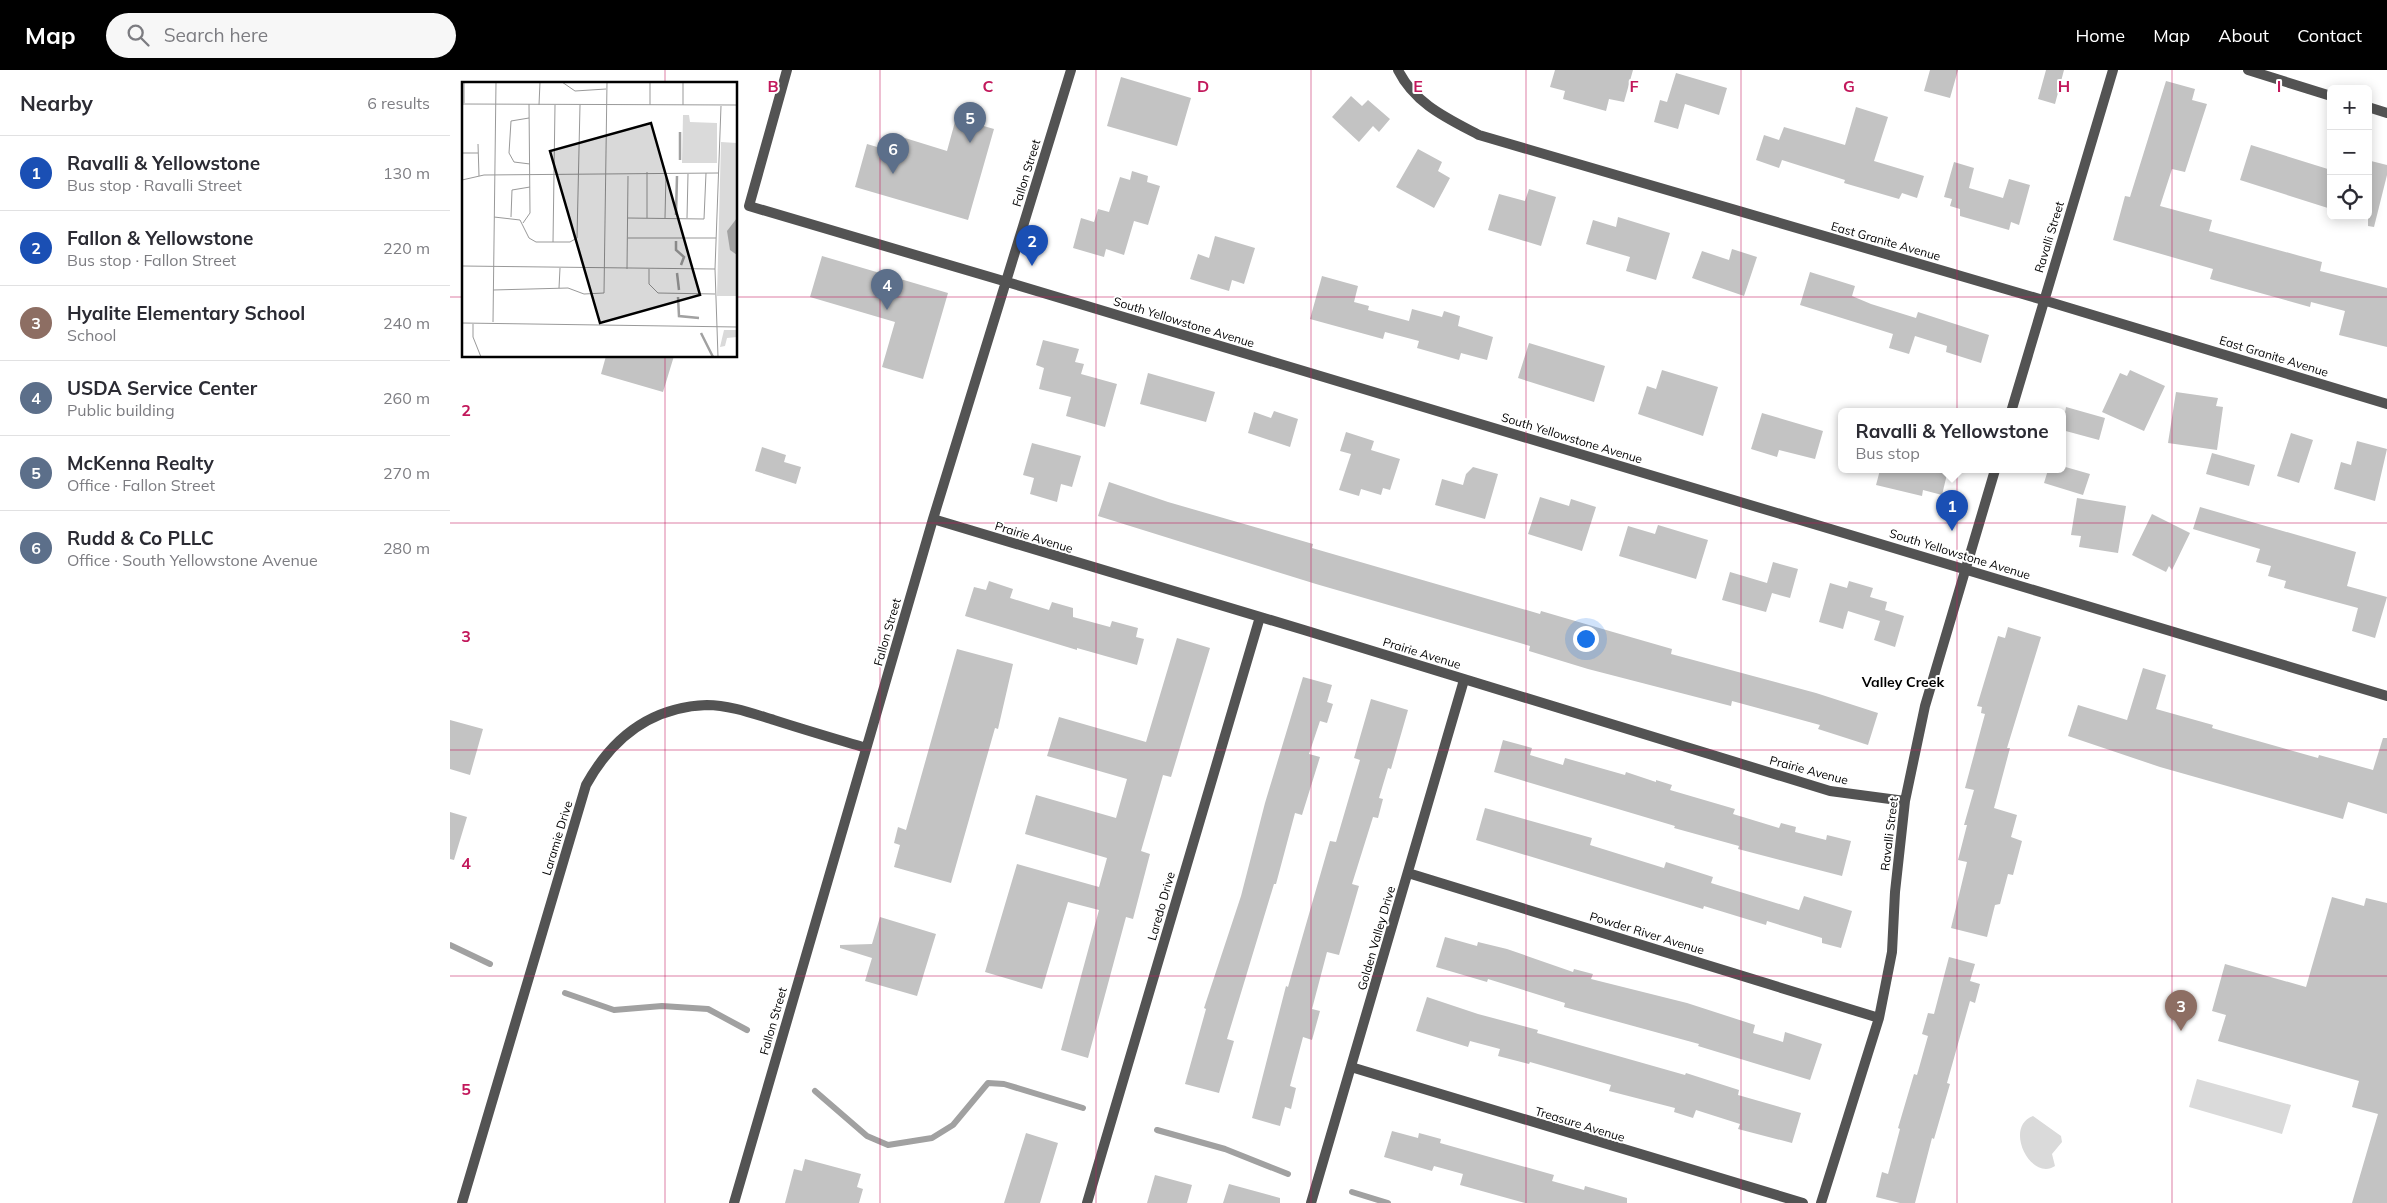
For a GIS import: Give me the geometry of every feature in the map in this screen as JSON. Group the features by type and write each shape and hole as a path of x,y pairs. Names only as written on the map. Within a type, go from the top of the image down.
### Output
{"street":[{"name":"South Yellowstone Avenue","path":"787,70 749,206 2387,696"},
{"name":"Fallon Street","path":"734,1203 866,748 1071,70"},
{"name":"East Granite Avenue","path":"1398,70 1406,87 1442,116 1479,135 2043,300 2387,404"},
{"name":"Ravalli Street","path":"2012,408 2113,70"},
{"path":"2248,70 2327,95"},
{"path":"2372,108 2387,113"},
{"name":"Ravalli Street","path":"1821,1203 1879,1018 1892,952 1895,892 1905,801 1925,706 1994,473"},
{"name":"Prairie Avenue","path":"934,520 1260,617 1830,791 1905,801"},
{"name":"Laredo Drive","path":"1087,1203 1260,617"},
{"name":"Golden Valley Drive","path":"1311,1203 1464,680"},
{"name":"Laramie Drive","path":"462,1203 586,785 610,749 647,719 688,707 709,705 746,712 866,748"},
{"name":"Powder River Avenue","path":"1408,872 1879,1018"},
{"name":"Treasure Avenue","path":"1351,1067 1803,1203"}],"shaded area":[{"path":"2197,1079 2291,1105 2282,1134 2189,1107"},
{"path":"2033,1116 2061,1136 2062,1142 2052,1154 2055,1166 2046,1169 2037,1166 2024,1151 2020,1141 2020,1131 2024,1122"}],"building":[{"path":"1555,70 1633,70 1624,102 1609,99 1606,111 1563,99 1565,91 1550,87"},
{"path":"1930,70 1958,70 1950,98 1924,91"},
{"path":"2046,70 2064,70 2055,104 2038,99"},
{"path":"1676,73 1727,88 1719,115 1685,104 1678,129 1654,122 1660,100 1667,102"},
{"path":"1121,77 1191,98 1177,146 1107,126"},
{"path":"2166,81 2195,89 2192,100 2207,104 2185,172 2172,169 2160,206 2212,220 2209,231 2322,262 2320,271 2387,288 2387,347 2339,335 2345,311 2311,302 2310,307 2210,279 2213,269 2113,240 2125,196 2130,197"},
{"path":"1351,96 1362,106 1368,100 1390,119 1379,132 1373,126 1359,142 1332,117"},
{"path":"1856,107 1888,117 1874,161 1924,176 1917,198 1902,193 1899,199 1844,183 1845,180 1782,160 1779,168 1756,160 1764,135 1779,140 1784,127 1845,145"},
{"path":"956,118 994,129 968,220 855,187 867,144 901,154 905,138 947,151"},
{"path":"2251,145 2327,169 2327,208 2240,180"},
{"path":"1418,149 1442,162 1438,171 1450,178 1434,208 1396,187"},
{"path":"2372,161 2387,165 2387,175 2374,227 2368,226 2368,220 2372,220"},
{"path":"1954,162 1974,168 1969,188 2003,198 2009,179 2030,185 2019,225 2011,222 2009,230 1960,216 1960,209 1950,206 1952,199 1944,197"},
{"path":"1132,171 1148,176 1147,182 1160,186 1148,225 1134,221 1124,255 1106,249 1104,257 1073,248 1081,218 1094,222 1098,209 1109,212 1120,177 1130,180"},
{"path":"1529,189 1556,197 1541,246 1488,230 1499,194 1525,201"},
{"path":"1618,217 1670,233 1656,280 1626,271 1630,257 1586,244 1593,220 1616,227"},
{"path":"1215,236 1255,248 1244,284 1232,280 1229,291 1190,279 1198,254 1209,258"},
{"path":"1732,249 1757,257 1744,296 1692,278 1702,251 1729,260"},
{"path":"822,256 948,293 923,379 882,367 895,322 810,297"},
{"path":"1810,272 1855,286 1852,296 1871,304 1916,318 1918,312 1989,335 1981,363 1946,352 1947,346 1915,336 1909,354 1889,348 1893,334 1800,305"},
{"path":"1322,276 1358,286 1354,302 1369,306 1368,310 1409,321 1412,309 1442,317 1444,311 1460,316 1458,326 1493,337 1487,360 1461,353 1459,360 1417,348 1419,341 1385,332 1383,339 1310,319"},
{"path":"1043,340 1079,349 1075,362 1084,364 1081,374 1117,384 1105,427 1066,416 1071,397 1039,389 1044,368 1036,365"},
{"path":"1529,343 1605,366 1594,402 1518,378"},
{"path":"605,358 673,358 663,392 601,374"},
{"path":"1662,370 1718,387 1703,436 1638,414 1647,386 1656,389"},
{"path":"2130,370 2165,386 2144,431 2102,412 2120,373 2127,376"},
{"path":"1148,373 1215,392 1206,422 1140,404"},
{"path":"2176,392 2218,398 2216,406 2223,407 2217,450 2168,443"},
{"path":"2066,408 2105,418 2099,440 2066,431"},
{"path":"1274,411 1298,419 1290,447 1248,433 1254,412 1271,418"},
{"path":"1762,413 1823,431 1815,459 1779,450 1777,457 1751,449"},
{"path":"1346,432 1374,441 1371,450 1400,459 1390,490 1383,488 1381,495 1361,489 1359,496 1339,490 1351,454 1340,451"},
{"path":"2291,433 2313,440 2299,483 2277,476"},
{"path":"2357,441 2387,449 2375,501 2334,489 2341,462 2351,465"},
{"path":"1032,443 1081,456 1072,487 1061,484 1057,502 1030,494 1034,478 1023,475"},
{"path":"762,447 786,455 784,462 801,467 796,484 755,471"},
{"path":"2212,453 2255,465 2249,486 2206,474"},
{"path":"1473,467 1498,474 1485,519 1435,505 1442,479 1463,485 1466,474"},
{"path":"2066,467 2090,474 2083,495 2044,483 2047,473 2066,473"},
{"path":"1879,473 1947,473 1942,495 1923,490 1922,496 1876,485"},
{"path":"1109,482 1168,502 1313,544 1312,548 1540,614 1541,611 1672,649 1671,654 1816,693 1878,713 1868,745 1818,729 1820,725 1732,701 1731,706 1588,669 1529,651 1530,646 1316,584 1098,516"},
{"path":"1540,497 1569,506 1571,499 1596,507 1582,551 1528,534"},
{"path":"2077,498 2126,506 2118,553 2079,547 2081,536 2071,535"},
{"path":"2200,507 2356,552 2347,586 2387,597 2375,638 2352,631 2358,608 2284,588 2286,581 2268,576 2271,566 2256,562 2260,549 2193,529"},
{"path":"2152,514 2190,533 2172,570 2169,566 2166,572 2132,555"},
{"path":"1658,525 1708,540 1696,579 1619,556 1628,526 1655,534"},
{"path":"1773,562 1798,569 1790,598 1772,593 1766,612 1722,600 1730,572 1767,583"},
{"path":"989,581 1013,589 1010,598 1049,610 1052,602 1073,608 1073,617 1110,627 1112,621 1138,628 1136,637 1144,639 1137,665 1077,648 1077,650 965,616 974,587 986,590"},
{"path":"1849,581 1873,588 1870,597 1887,602 1885,610 1904,616 1895,647 1874,640 1880,621 1848,611 1843,629 1819,622 1830,583 1847,588"},
{"path":"2008,627 2041,637 2007,748 2010,748 1994,808 2017,815 2011,837 2022,841 2013,875 2008,874 2000,904 1995,905 1987,937 1951,928 1967,862 1958,860 1967,825 1964,825 1974,790 1965,788 1985,714 1981,713 1982,707 1977,706 1998,636 2005,638"},
{"path":"1177,638 1210,648 1171,777 1163,775 1141,851 1150,854 1133,919 1126,917 1088,1058 1061,1050 1099,910 1068,902 1042,989 985,972 1017,864 1099,887 1107,858 1025,834 1036,795 1116,818 1127,779 1047,756 1059,717 1146,742"},
{"path":"957,649 1013,664 998,729 995,728 951,883 894,867 900,845 894,843 898,827 906,830"},
{"path":"2143,668 2166,675 2156,709 2213,725 2212,728 2318,758 2319,755 2373,770 2383,738 2387,738 2387,814 2348,802 2343,819 2160,767 2068,736 2078,705 2127,720"},
{"path":"1303,677 1332,685 1327,702 1333,704 1327,723 1320,721 1309,754 1320,757 1302,815 1295,813 1276,884 1274,884 1227,1039 1234,1041 1219,1093 1185,1084 1206,1009 1204,1008 1241,896 1265,803"},
{"path":"1371,699 1408,710 1391,769 1388,768 1379,798 1383,799 1378,818 1373,817 1352,884 1359,886 1339,955 1327,952 1312,1009 1320,1011 1312,1040 1303,1037 1290,1086 1296,1088 1291,1109 1285,1107 1280,1126 1252,1118 1286,986 1288,987 1330,841 1336,842 1360,760 1354,758"},
{"path":"450,720 483,729 470,775 450,769"},
{"path":"1503,740 1532,748 1530,755 1563,765 1565,758 1625,775 1626,772 1672,785 1670,790 1735,809 1733,814 1779,828 1781,823 1796,827 1795,832 1826,840 1827,835 1851,841 1842,876 1738,849 1739,846 1674,828 1675,826 1494,772"},
{"path":"1485,808 1592,838 1590,845 1664,868 1666,862 1713,877 1711,883 1799,910 1804,896 1852,911 1841,948 1822,943 1822,938 1767,921 1766,925 1704,906 1703,909 1476,840"},
{"path":"450,812 467,817 454,860 450,859"},
{"path":"2332,897 2364,906 2366,898 2387,903 2387,1203 2352,1203 2378,1114 2352,1107 2359,1081 2218,1041 2226,1015 2212,1011 2225,964 2306,987"},
{"path":"880,917 936,934 917,996 865,981 872,958 840,948 840,945 872,944"},
{"path":"1445,937 1477,946 1478,942 1507,949 1573,972 1574,969 1593,974 1591,979 1687,1003 1755,1025 1753,1033 1783,1042 1785,1032 1822,1044 1810,1080 1698,1046 1699,1044 1564,1007 1565,1003 1488,979 1487,982 1436,967"},
{"path":"1949,957 1975,964 1970,981 1980,984 1975,1003 1970,1001 1947,1083 1950,1084 1934,1139 1932,1138 1915,1203 1900,1203 1876,1197 1882,1172 1888,1174 1900,1129 1898,1128 1914,1074 1917,1075 1928,1036 1922,1034 1928,1013 1934,1014"},
{"path":"1427,997 1478,1014 1538,1030 1537,1033 1685,1075 1686,1073 1739,1090 1738,1095 1801,1113 1792,1143 1738,1129 1740,1124 1696,1110 1693,1118 1674,1112 1675,1108 1609,1091 1611,1085 1530,1062 1529,1064 1498,1056 1500,1049 1470,1041 1468,1047 1416,1031"},
{"path":"1392,1131 1418,1138 1419,1133 1441,1139 1440,1143 1554,1175 1552,1181 1584,1190 1585,1186 1627,1198 1627,1203 1525,1203 1460,1185 1463,1174 1434,1166 1432,1171 1384,1157"},
{"path":"1026,1133 1058,1143 1040,1203 1004,1203"},
{"path":"805,1159 861,1174 857,1187 863,1189 859,1203 785,1203 794,1169 802,1171"},
{"path":"1155,1175 1192,1185 1187,1203 1147,1203"},
{"path":"1229,1184 1280,1198 1280,1203 1223,1203"}],"waterway":[{"path":"450,945 490,964"},
{"path":"565,993 614,1010 662,1006 708,1009 747,1030"},
{"path":"815,1091 867,1136 888,1145 932,1138 953,1125 988,1083 1004,1084 1083,1108"},
{"path":"1157,1130 1225,1149 1288,1174"},
{"path":"1352,1192 1388,1203"}],"place":[{"name":"McKenna Realty","path":"970,143"},
{"name":"Rudd & Co PLLC","path":"893,174"},
{"name":"Fallon & Yellowstone","path":"1032,266"},
{"name":"USDA Service Center","path":"887,310"},
{"name":"Ravalli & Yellowstone","path":"1952,531"},
{"name":"Hyalite Elementary School","path":"2181,1031"}],"district":[{"name":"Valley Creek","path":"1903,682"}]}
